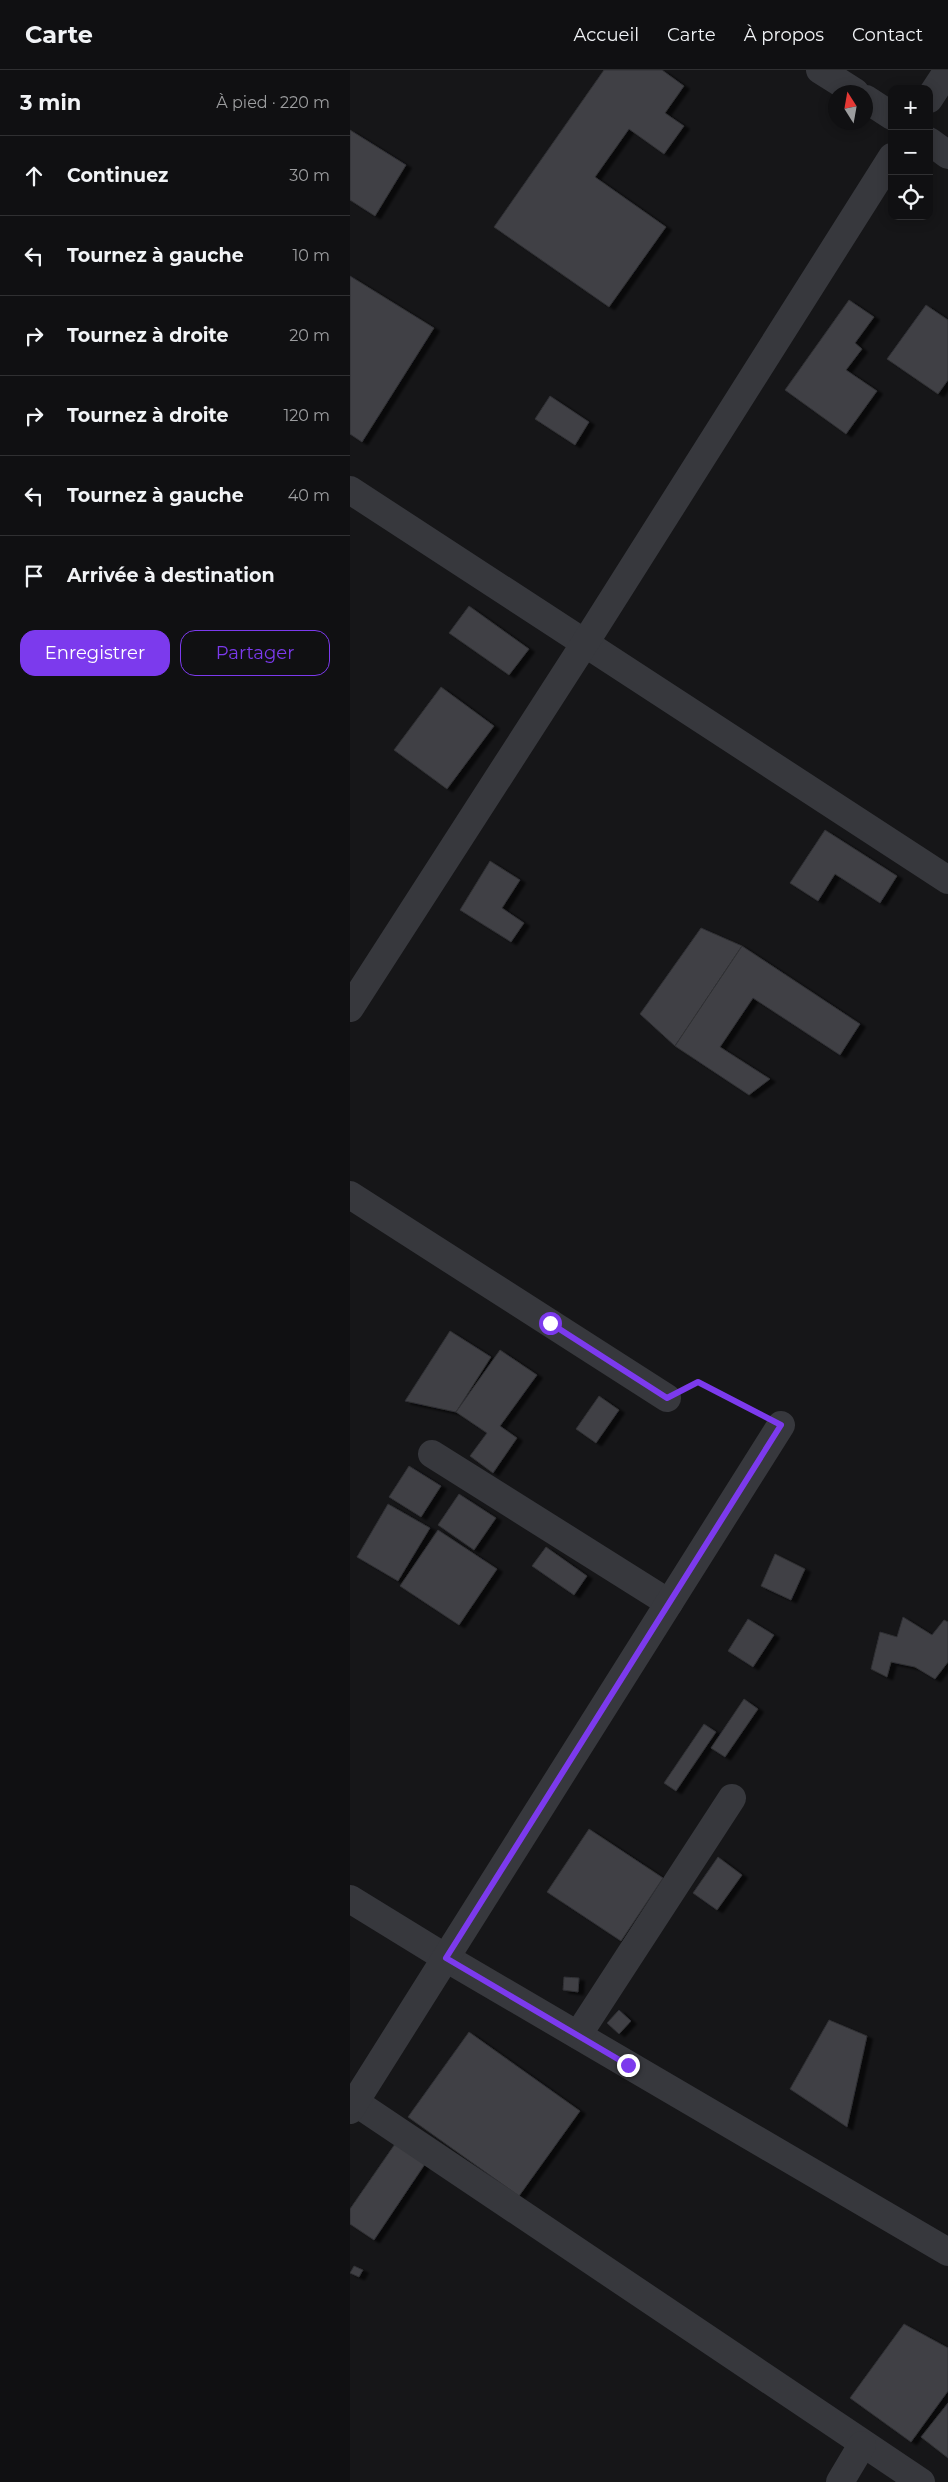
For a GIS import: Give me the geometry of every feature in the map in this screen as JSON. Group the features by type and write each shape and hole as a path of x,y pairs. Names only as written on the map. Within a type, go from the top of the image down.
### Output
{"street":[{"path":"820,70 844,85"},
{"path":"933,93 948,70"},
{"path":"873,104 888,113"},
{"path":"933,144 948,155"},
{"path":"350,1008 585,643 888,163"},
{"path":"350,490 948,880"},
{"path":"350,1195 667,1398"},
{"path":"781,1425 353,2106 921,2482"},
{"path":"432,1454 669,1603"},
{"path":"578,2035 732,1798"},
{"path":"350,1899 446,1958 948,2252"},
{"path":"840,2482 862,2444"}],"path":[{"path":"667,1398 698,1382 781,1425"}],"building":[{"path":"604,70 662,70 684,86 665,113 684,126 664,154 629,129 595,177 666,227 609,307 494,227"},
{"path":"350,130 406,165 375,216 350,200"},
{"path":"350,276 434,328 362,442 350,434"},
{"path":"849,300 874,317 855,343 862,349 846,370 877,391 846,434 785,390"},
{"path":"926,305 948,320 948,380 938,394 887,359"},
{"path":"550,396 589,422 575,445 535,419"},
{"path":"469,606 529,649 509,675 449,633"},
{"path":"441,687 494,726 447,789 394,750"},
{"path":"825,830 897,876 880,903 835,874 818,901 790,883"},
{"path":"490,861 520,880 502,908 524,923 511,942 460,910"},
{"path":"701,928 742,946 675,1046 640,1014"},
{"path":"742,946 860,1024 840,1055 753,998 720,1047 770,1079 749,1095 675,1046"},
{"path":"450,1331 491,1357 456,1412 405,1401"},
{"path":"500,1350 537,1375 500,1426 517,1438 493,1473 470,1456 487,1433 456,1412"},
{"path":"599,1396 619,1410 596,1443 576,1429"},
{"path":"409,1466 441,1486 421,1517 389,1497"},
{"path":"459,1494 496,1518 474,1550 438,1525"},
{"path":"388,1504 430,1528 398,1581 357,1557"},
{"path":"438,1530 497,1569 459,1625 400,1586"},
{"path":"546,1547 587,1576 574,1595 532,1566"},
{"path":"775,1554 805,1569 791,1600 761,1586"},
{"path":"903,1617 932,1635 944,1620 948,1622 948,1662 935,1679 915,1667 891,1662 887,1677 871,1669 880,1632 897,1637"},
{"path":"748,1619 774,1635 753,1667 728,1651"},
{"path":"744,1699 758,1709 725,1757 711,1748"},
{"path":"704,1724 716,1732 676,1791 664,1783"},
{"path":"589,1829 663,1878 621,1941 547,1892"},
{"path":"718,1857 742,1875 717,1910 693,1893"},
{"path":"564,1977 579,1978 578,1992 563,1990"},
{"path":"619,2010 631,2021 619,2034 607,2023"},
{"path":"829,2020 867,2036 847,2127 790,2089"},
{"path":"469,2032 580,2111 519,2196 408,2117"},
{"path":"395,2144 425,2164 374,2240 350,2224 350,2209"},
{"path":"354,2266 363,2270 359,2277 350,2273"},
{"path":"904,2324 948,2348 948,2391 911,2442 850,2398"},
{"path":"948,2403 948,2458 921,2437"}],"route":[{"path":"550,1323 667,1398 698,1382 781,1425 446,1958 628,2065"}]}
